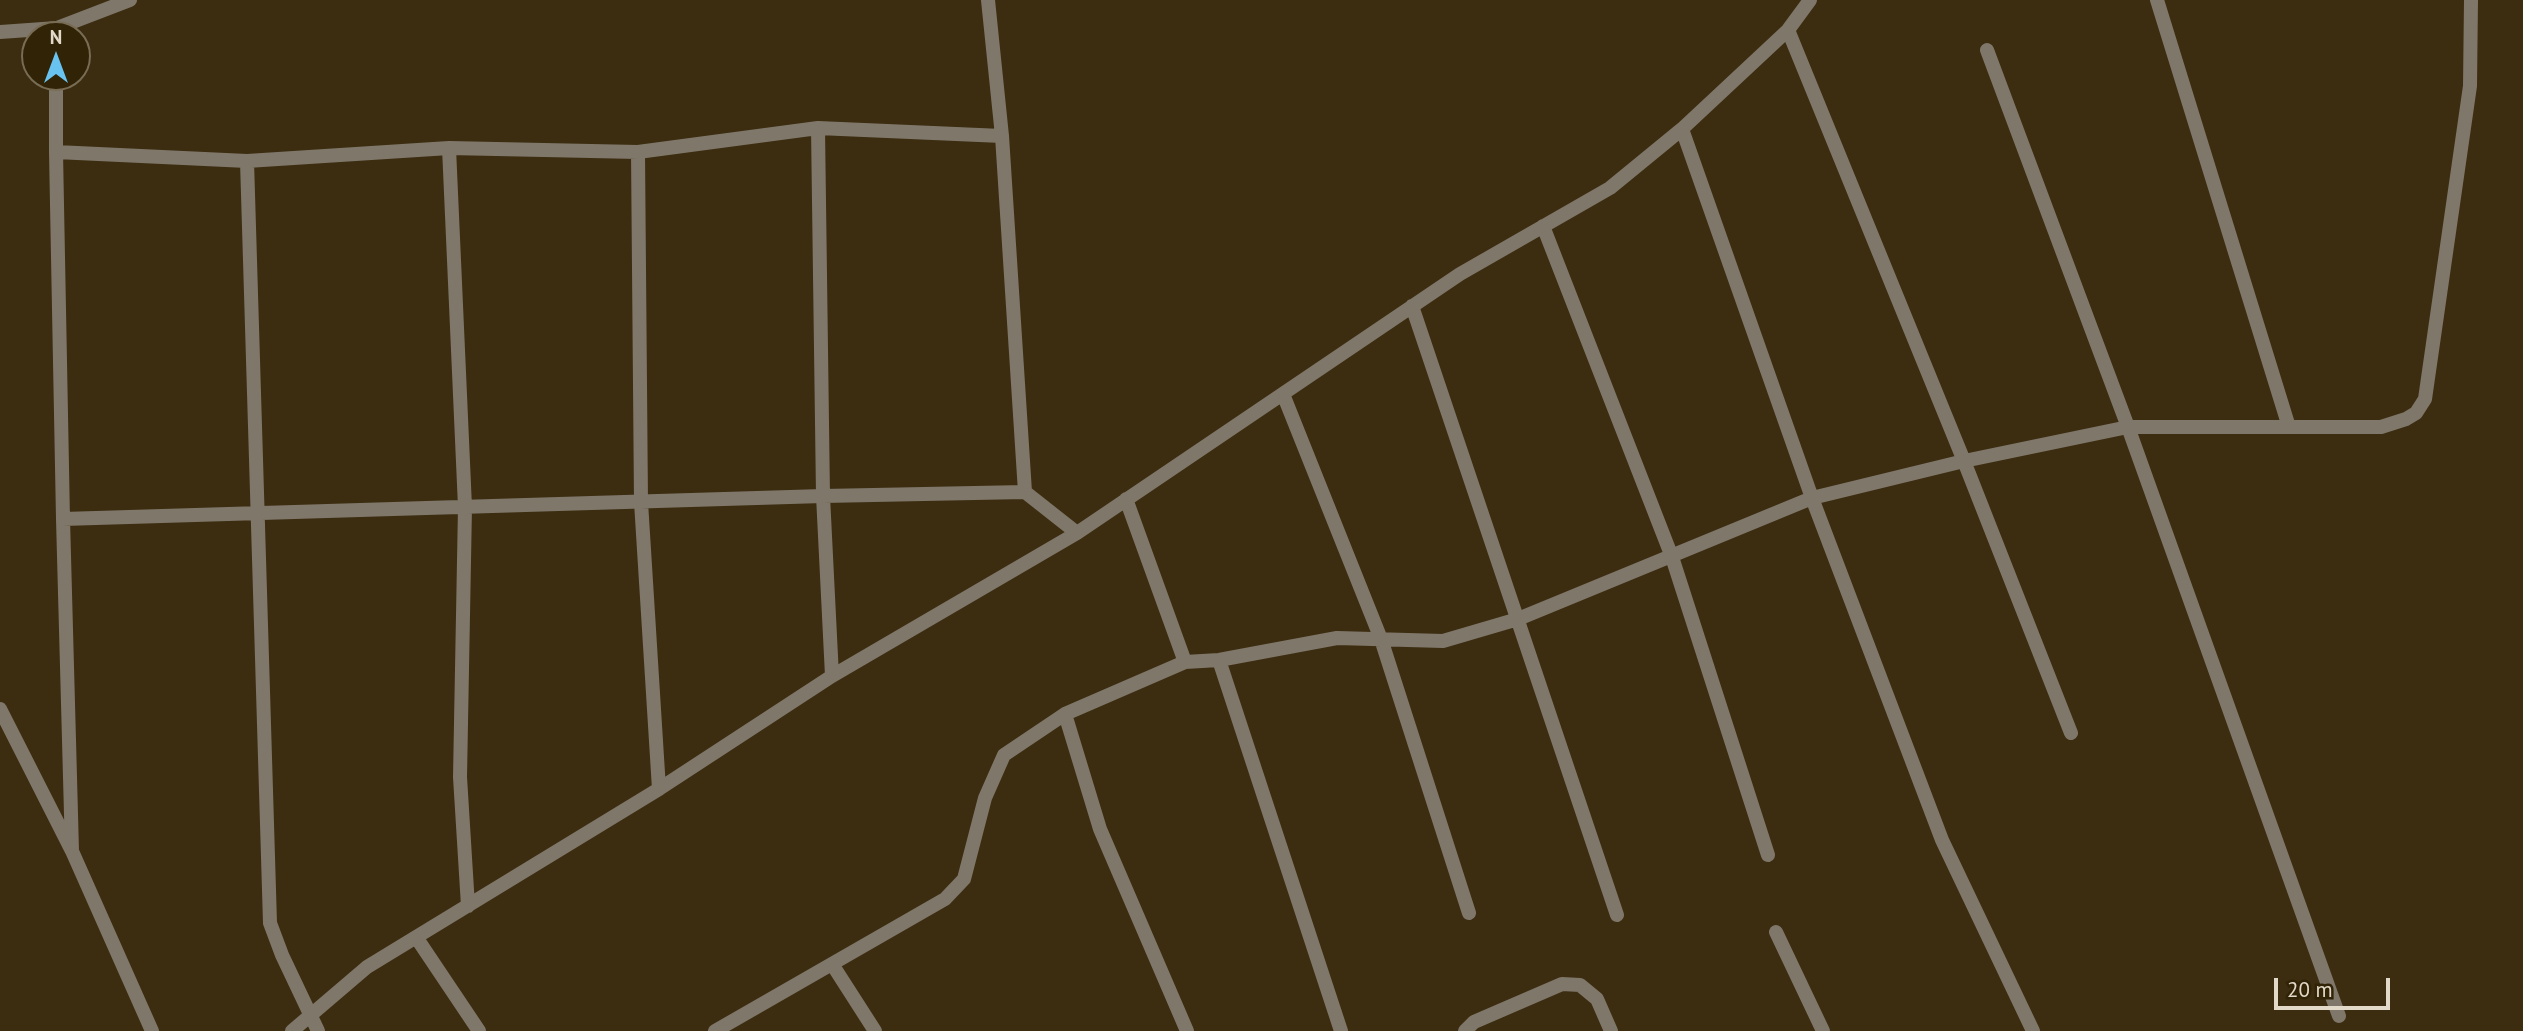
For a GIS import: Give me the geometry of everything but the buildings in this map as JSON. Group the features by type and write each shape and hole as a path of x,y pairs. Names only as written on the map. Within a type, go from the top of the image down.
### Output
{"street":[{"path":"81,21 130,0"},
{"path":"988,0 1002,136 1025,492"},
{"path":"292,1031 367,967 659,789 832,676 1076,533 1460,274 1609,188 1682,129 1788,30 1810,0"},
{"path":"2157,0 2289,427"},
{"path":"715,1031 945,899 964,879 985,798 1004,755 1065,714 1185,662 1219,660 1337,638 1443,641 1518,619 1812,498 1964,461 2129,427 2381,427 2406,419 2416,413 2425,399 2470,86 2471,0"},
{"path":"1788,30 1964,461 2071,733"},
{"path":"0,32 21,32"},
{"path":"1987,50 2129,427 2339,1016"},
{"path":"56,91 72,851"},
{"path":"56,152 247,161 449,148 638,152 818,128 1002,136"},
{"path":"818,128 823,496 832,676"},
{"path":"1682,129 1812,498 1942,840 2033,1031"},
{"path":"449,148 465,507 460,777 468,906"},
{"path":"638,152 641,502 659,789"},
{"path":"247,161 270,923 318,1031"},
{"path":"1543,226 1672,557 1768,855"},
{"path":"1412,306 1617,915"},
{"path":"1283,394 1381,639 1468,913"},
{"path":"63,519 1025,492 1076,533"},
{"path":"1126,499 1185,662"},
{"path":"1219,660 1341,1031"},
{"path":"0,709 72,851 152,1031"},
{"path":"1065,714 1100,829 1187,1031"},
{"path":"1776,932 1823,1031"},
{"path":"416,937 479,1031"},
{"path":"832,964 875,1031"},
{"path":"1465,1031 1474,1022 1562,984 1580,985 1597,999 1611,1031"}]}
